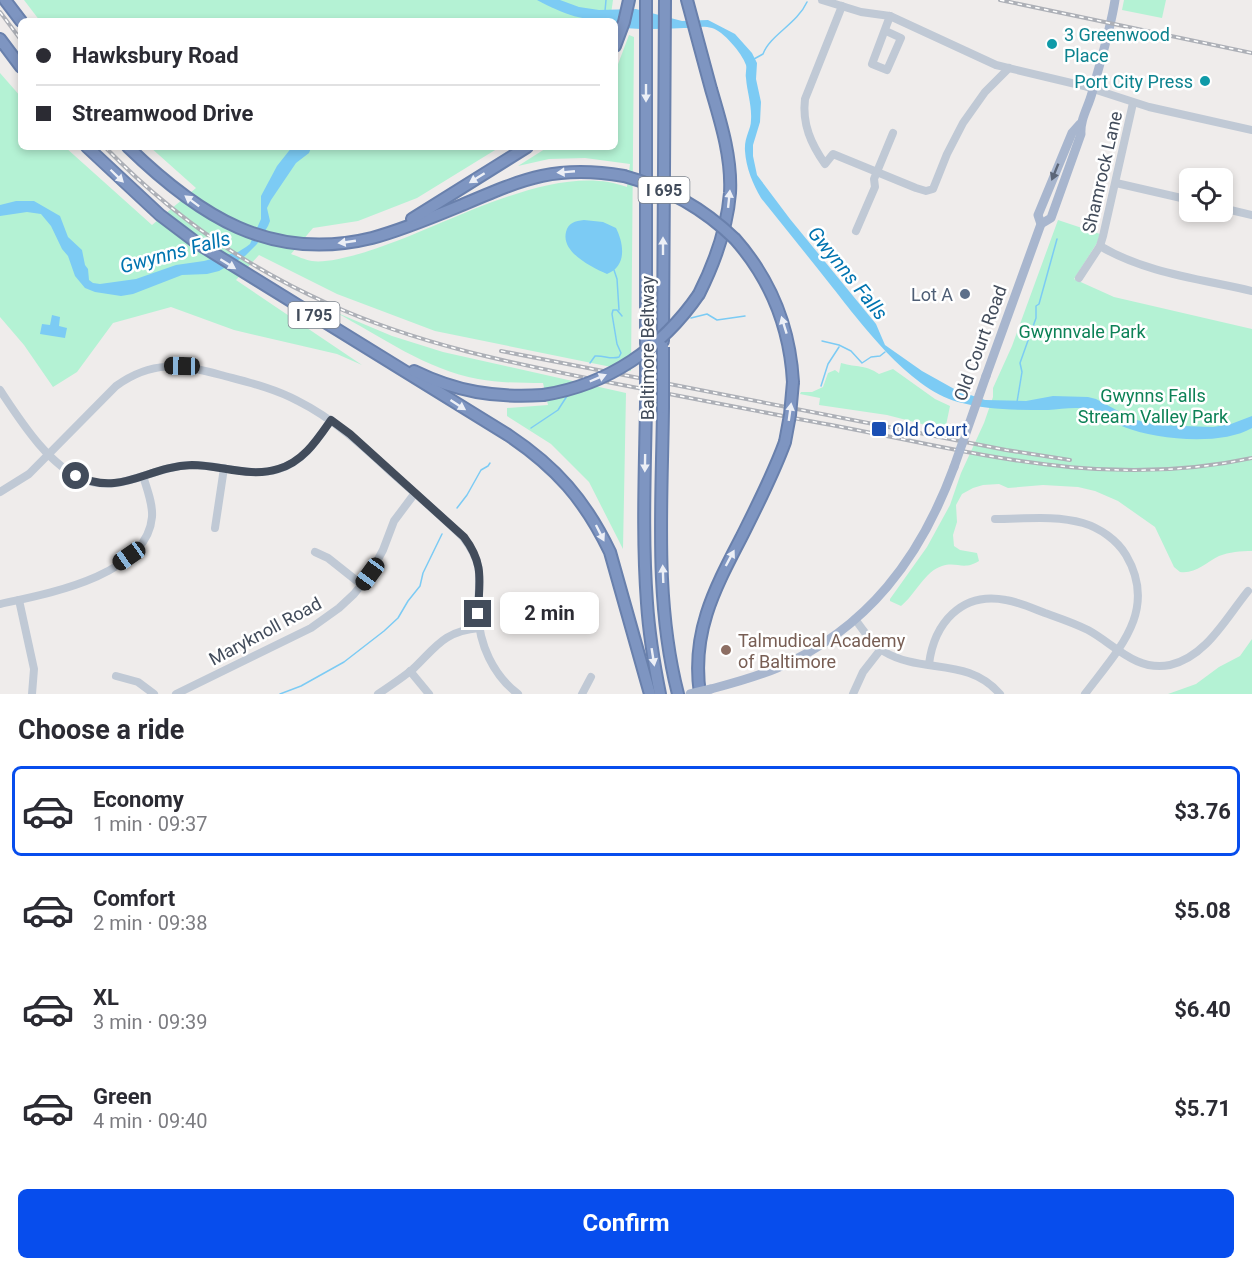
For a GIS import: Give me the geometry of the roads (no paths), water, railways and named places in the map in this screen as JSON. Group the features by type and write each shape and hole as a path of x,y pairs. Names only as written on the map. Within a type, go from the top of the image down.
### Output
{"highway":[{"path":"5,0 19,18"},
{"path":"618,39 629,1"},
{"name":"Baltimore Beltway","path":"646,1 646,603 660,694"},
{"name":"Baltimore Beltway","path":"665,1 663,601 670,656 678,694"},
{"path":"373,350 424,376 475,393 496,396 543,395 580,386 632,362 672,328 699,294 710,272 723,236 729,202 730,172 725,139 687,1"},
{"path":"0,39 18,63"},
{"name":"I 795","path":"90,150 148,204 197,243 373,350"},
{"path":"131,150 207,212 236,228 269,239 305,244 352,242 389,232 535,176 574,171 624,176 671,192 710,216 735,239 753,261 778,306 789,344 793,382 785,442 765,491 723,570 706,614 698,653 700,694"},
{"path":"389,232 522,150"},
{"path":"373,350 520,443 552,468 579,498 600,530 613,561 650,694"}],"main road":[{"name":"Old Court Road","path":"690,694 752,678 779,667 823,643 855,619 889,585 917,547 936,512 954,467 1041,224 1038,215 1071,133 1080,124 1093,90 1115,0"}],"street":[{"path":"822,0 861,12 890,16 996,65 1069,82 1132,103 1252,130"},
{"path":"842,6 805,99 804,121 817,152 825,164 833,154 916,188 926,191 933,189 963,123 985,92 1009,68"},
{"path":"886,31 901,38 887,70 872,64 890,16"},
{"name":"Shamrock Lane","path":"1079,278 1100,246 1116,183 1132,103"},
{"path":"856,231 875,187 874,179 893,133"},
{"path":"1116,183 1179,197"},
{"path":"1233,211 1252,215"},
{"path":"1100,246 1120,257 1143,265 1252,291"},
{"path":"0,492 18,482 50,454 117,386 136,374 158,367 195,368 258,385 296,399 350,434 464,537 475,555 480,571 479,628 485,650 504,681 518,694"},
{"path":"0,390 22,422 50,454 76,476 95,482 114,484 179,466 198,465 260,472 288,466 313,445 331,420"},
{"path":"215,528 224,468"},
{"path":"0,604 72,587 95,579 140,547 149,532 152,518 151,501 143,477"},
{"name":"Maryknoll Road","path":"176,694 321,622 347,602 376,564 394,521 415,493"},
{"path":"995,519 1071,520 1097,528 1123,551 1134,572 1138,592 1133,624 1118,650 1085,694"},
{"path":"315,552 328,558 362,585"},
{"path":"929,664 935,636 949,616 964,606 989,599 1014,602 1074,624 1101,637 1131,659 1148,665 1167,666 1186,660 1207,643 1248,591"},
{"path":"19,600 34,669 32,694"},
{"path":"855,619 880,649 905,660 971,672 990,684 1000,694"},
{"path":"378,694 410,671 442,639 459,631 479,628"},
{"path":"853,694 863,672 880,649"},
{"path":"410,671 429,694"},
{"path":"116,676 138,682 154,694"},
{"path":"582,694 591,677"}],"water":[{"name":"Gwynns Falls","path":"537,0 560,0 579,7 599,10 636,9 682,21 708,20 735,34 752,53 757,63 756,79 761,102 760,122 753,145 753,156 757,175 876,324 885,345 922,371 956,390 985,400 1026,401 1053,396 1088,397 1133,419 1155,425 1213,427 1231,424 1252,416 1252,428 1224,437 1171,438 1124,427 1093,410 991,408 969,405 939,394 921,383 886,352 761,198 750,176 745,151 751,124 746,65 732,43 712,28 632,29 618,27 618,18 584,18 556,10"},
{"name":"Gwynns Falls","path":"290,150 310,150 296,163 271,200 267,208 270,221 268,226 257,244 245,256 219,271 182,275 133,294 121,296 85,288 75,276 68,256 51,226 41,214 27,212 0,216 0,205 16,201 34,201 60,216 68,237 82,250 89,280 100,284 136,279 176,265 204,261 238,252 250,244 261,219 261,196 277,166"},
{"path":"584,220 603,222 616,228 619,234 622,247 621,260 618,266 607,274 579,258 568,246 566,232 568,226"},
{"path":"52,315 60,317 59,326 67,328 65,338 40,334 42,324 50,325"}],"waterway":[{"path":"605,11 606,0"},
{"path":"754,59 763,54 771,41 797,17 807,2"},
{"path":"1017,402 1022,372 1020,363 1036,318 1036,306 1039,304 1057,239"},
{"path":"614,270 617,279 619,310"},
{"path":"590,363 595,356 619,357 621,353 617,344 613,310 617,310 622,316"},
{"path":"691,318 707,314 717,320 745,316"},
{"path":"822,341 851,351 862,363 885,352"},
{"path":"821,386 828,364 839,347"},
{"path":"531,428 558,410 567,396"},
{"path":"457,508 481,470 490,463"},
{"path":"280,694 301,686 344,662 398,618 420,586 423,573 442,534"}],"railway":[{"path":"1000,0 1252,53"},
{"path":"0,12 18,36"},
{"path":"108,150 182,216 267,273 363,318 468,352 612,383 1026,462 1082,468 1137,470 1194,467 1252,458"},
{"path":"501,351 1006,450 1070,460"}],"place":[{"name":"3 Greenwood Place","path":"1052,44"},
{"name":"Port City Press","path":"1205,81"},
{"name":"Lot A","path":"965,294"},
{"name":"Old Court","path":"879,429"},
{"name":"Talmudical Academy of Baltimore","path":"726,650"}],"park label":[{"name":"Gwynnvale Park","path":"1082,331"},
{"name":"Gwynns Falls Stream Valley Park","path":"1153,405"}]}
